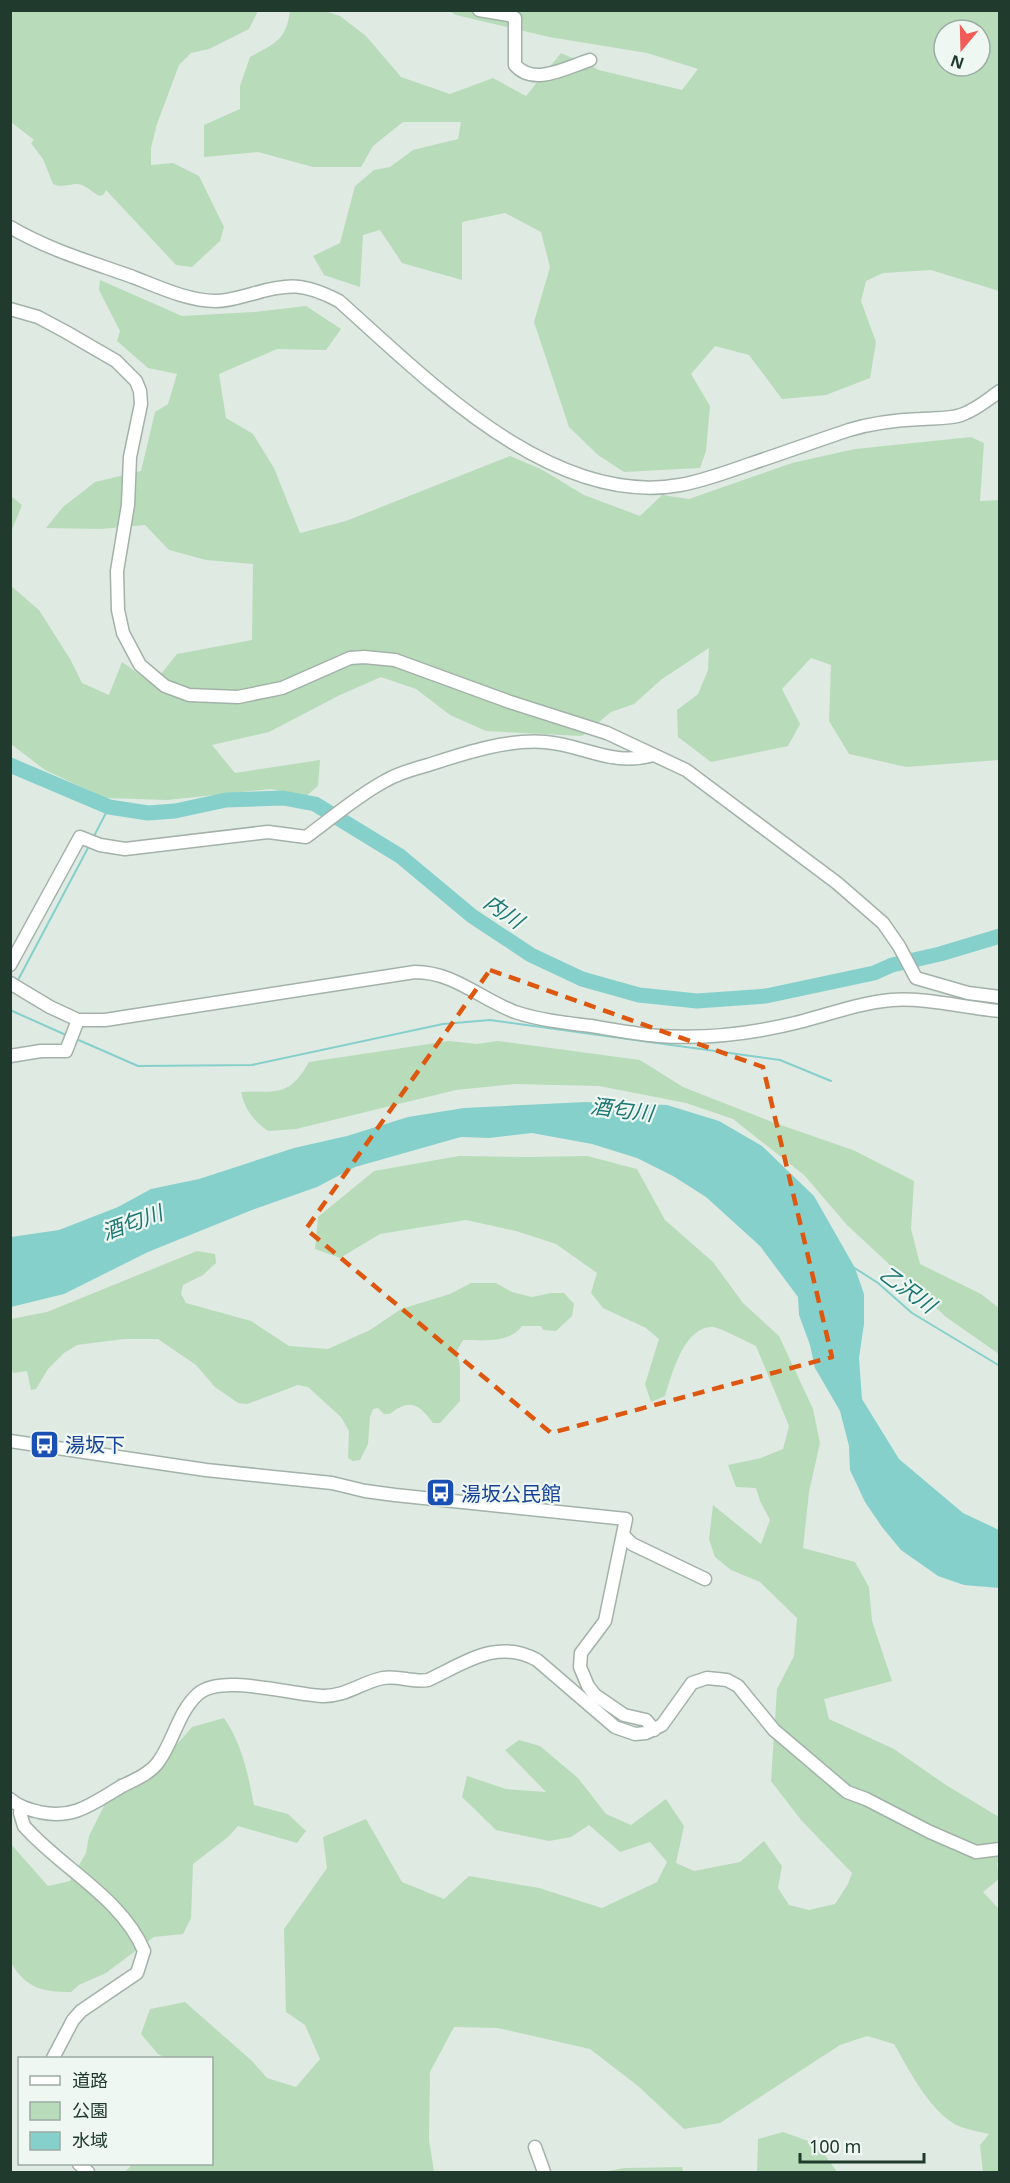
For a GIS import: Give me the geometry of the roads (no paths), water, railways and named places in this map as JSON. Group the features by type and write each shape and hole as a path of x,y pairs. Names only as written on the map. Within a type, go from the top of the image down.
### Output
{"street":[{"path":"479,10 515,18 515,65 521,72 530,76 540,76 590,60"},
{"path":"10,227 30,239 76,258 199,300 233,299 288,285 305,286 320,291 339,302 455,403 494,432 561,468 623,486 680,485 727,472 868,424 959,416 975,409 999,391"},
{"path":"10,309 38,317 66,332 116,361 136,381 141,404 130,457 128,505 117,571 117,610 123,633 140,665 165,686 189,694 238,697 282,688 350,658 395,660 510,702 607,733 686,770 812,863 873,912 899,946 916,978 968,993 999,997"},
{"path":"10,965 80,837 100,845 125,849 268,832 306,837 386,780 449,758 498,746 544,742 563,744 612,758 640,759 653,755"},
{"path":"16,986 78,1024 416,972 429,972 460,982 516,1012 567,1023 658,1036 752,1031 804,1021 861,1004 894,999 999,1011"},
{"path":"10,1056 66,1051 78,1024"},
{"path":"10,1441 206,1470 332,1483 395,1495 626,1518 605,1621 581,1653 580,1666 588,1686 595,1695 624,1715 646,1720 654,1730"},
{"path":"624,1536 632,1544 705,1579"},
{"path":"10,1799 21,1807 49,1814 67,1815 83,1809 146,1773 159,1761 176,1726 198,1694 209,1688 225,1684 247,1685 300,1694 332,1696 383,1678 420,1682 428,1680 486,1654 503,1650 528,1655 537,1660 621,1731 635,1734 654,1730 669,1717 681,1695 692,1683 707,1678 728,1680 738,1686 774,1730 847,1792 866,1799 930,1833 976,1852 999,1849"},
{"path":"21,1807 20,1813 24,1826 99,1893 139,1938 144,1951 137,1974 81,2012 73,2020 54,2057"},
{"path":"535,2147 544,2172"}],"water":[{"name":"酒匂川","path":"586,1102 667,1105 719,1121 762,1146 814,1196 855,1268 864,1294 864,1324 859,1358 862,1399 899,1459 963,1513 999,1530 999,1588 964,1585 938,1576 901,1550 882,1527 865,1502 850,1470 849,1446 840,1411 815,1368 810,1345 799,1315 798,1297 760,1246 706,1197 673,1176 637,1158 592,1144 532,1133 489,1138 461,1137 355,1167 317,1187 252,1210 148,1252 64,1294 11,1307 11,1237 59,1230 118,1207 151,1189 199,1179 294,1148 347,1136 408,1117 464,1108"}],"waterway":[{"name":"内川","path":"10,765 109,807 148,813 175,811 226,800 283,798 315,804 400,856 472,916 531,955 582,979 639,995 697,1001 766,996 874,973 892,965 940,954 1000,936"},
{"path":"93,838 109,807"},
{"path":"17,982 89,846"},
{"path":"10,1010 66,1035"},
{"path":"74,1038 138,1066 252,1065 443,1024 490,1020 780,1060 831,1081"},
{"name":"乙沢川","path":"853,1267 878,1283 912,1313 1000,1366"}],"place":[{"name":"湯坂下","path":"44,1444"},
{"name":"湯坂公民館","path":"440,1493"}]}
